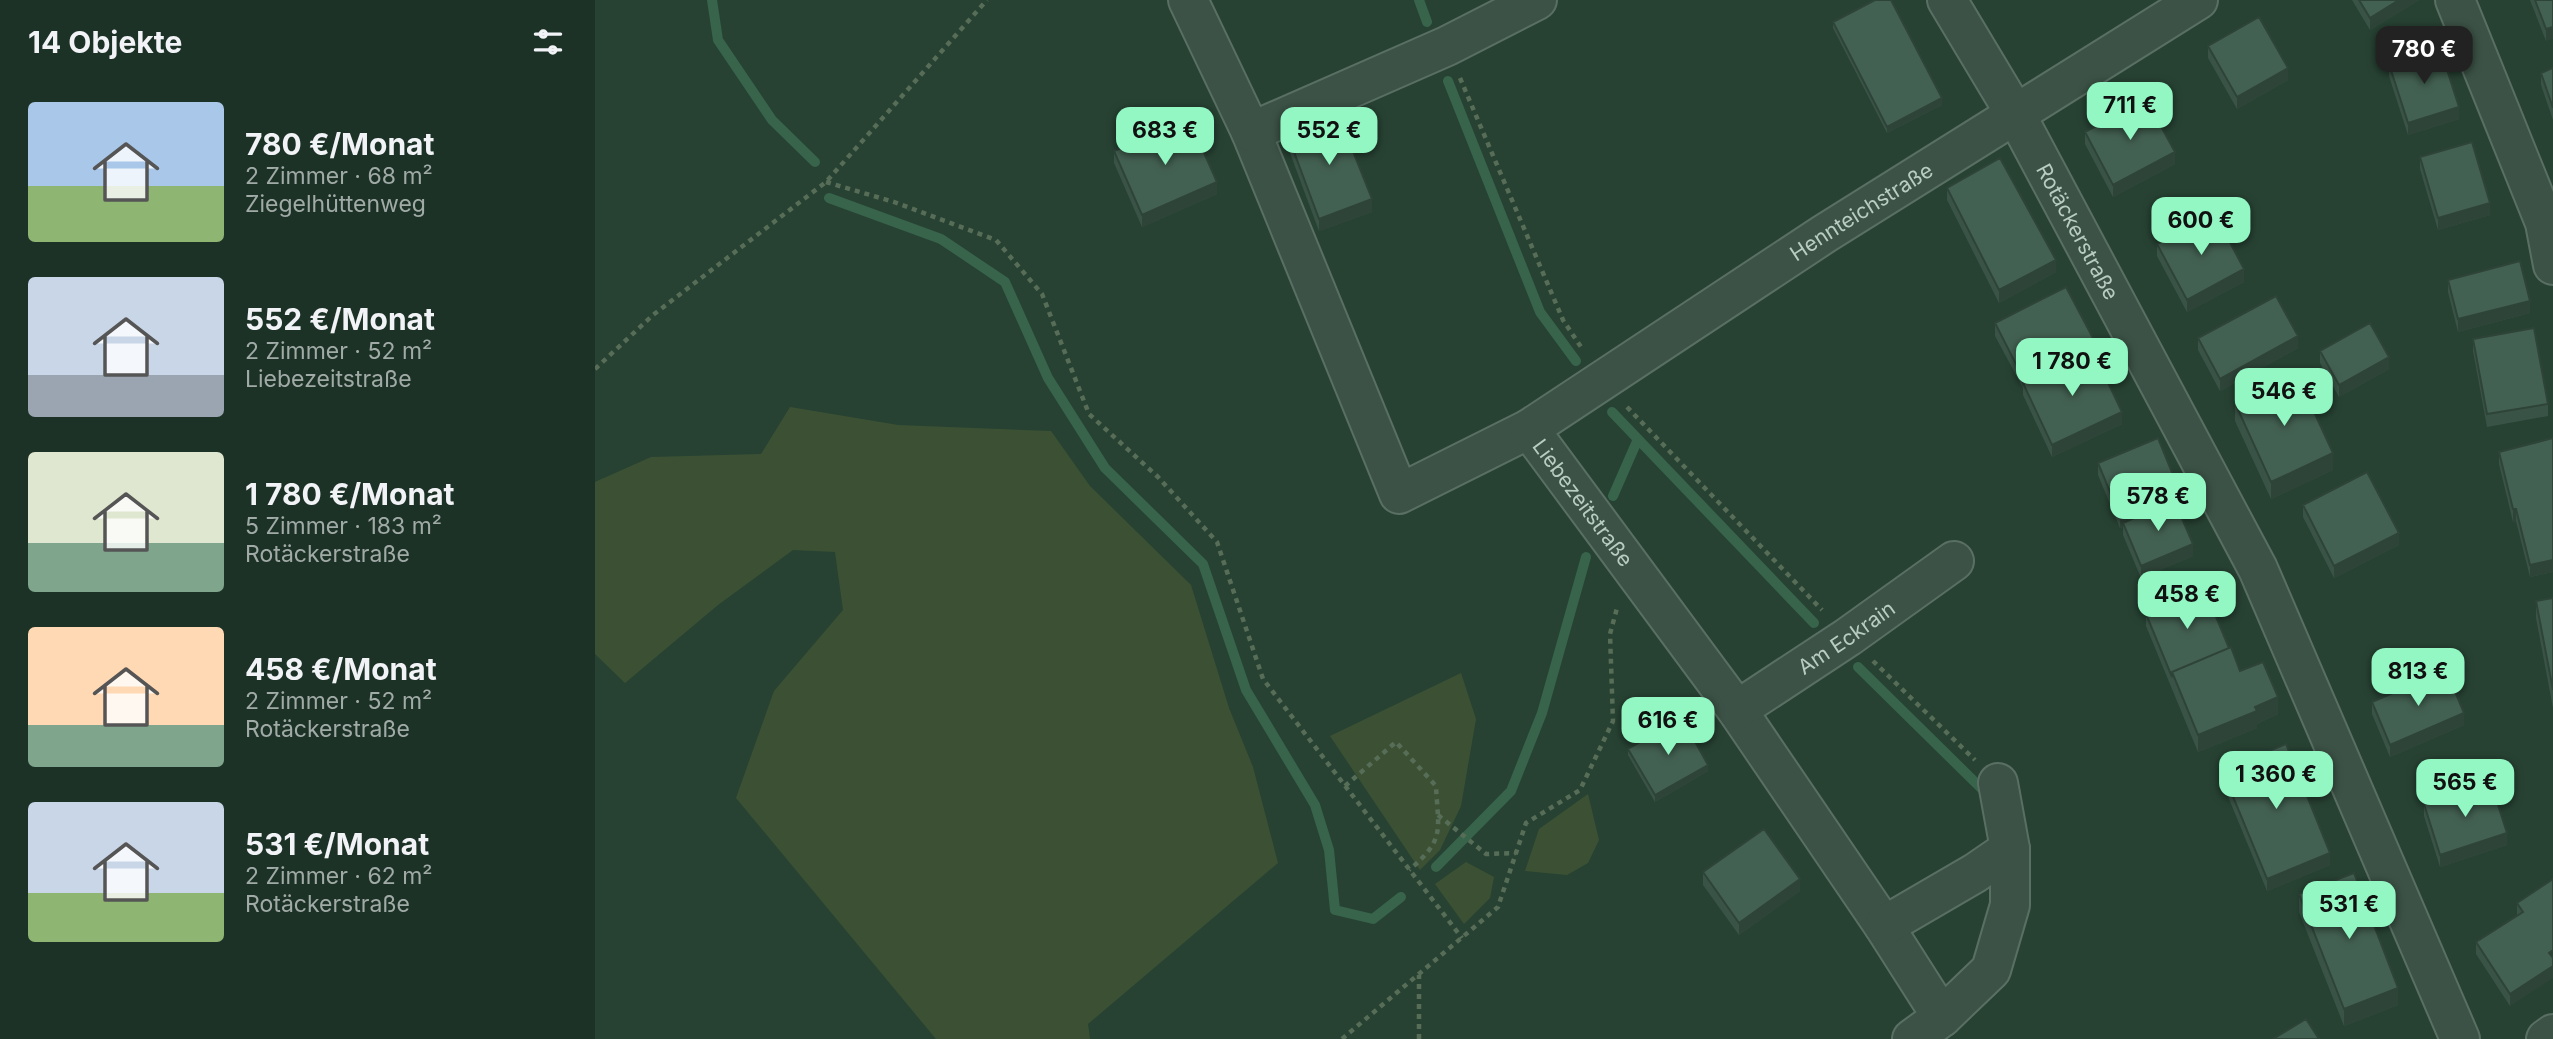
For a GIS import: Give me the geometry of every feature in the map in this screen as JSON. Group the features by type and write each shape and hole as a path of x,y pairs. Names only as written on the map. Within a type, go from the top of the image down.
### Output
{"street":[{"name":"Liebezeitstraße","path":"1188,0 1251,132 1399,494 1529,429 1737,710 1884,926 1927,1028 1991,971 2010,905 2010,849 1999,783"},
{"path":"1251,132 1447,46 1537,0"},
{"name":"Rotäckerstraße","path":"1947,0 2017,115 2258,569 2460,1039"},
{"name":"Hennteichstraße","path":"1529,429 1825,234 2198,0"},
{"path":"2455,0 2545,223 2553,265"},
{"name":"Am Eckrain","path":"1737,710 1848,637 1954,561"},
{"path":"1884,926 1975,873 2010,849"},
{"path":"2546,1039 2553,1034"}],"path":[{"path":"595,369 653,314 826,182 987,0"},
{"path":"1447,46 1563,320 1602,380 1848,637 1999,783"},
{"path":"826,182 894,202 996,240 1042,294 1089,414 1158,477 1217,542 1263,679 1462,938"},
{"path":"1342,1039 1498,907 1526,823 1580,790 1613,721 1611,634 1627,563"},
{"path":"1345,786 1396,742 1436,786 1439,838 1427,855 1409,870"},
{"path":"1438,815 1486,854 1516,853"},
{"path":"1419,974 1419,1039"}],"green space":[{"path":"790,407 898,425 1051,431 1090,486 1191,585 1229,708 1253,767 1278,863 1088,1024 1090,1039 936,1039 736,798 774,691 843,610 835,552 793,550 718,605 625,683 595,654 595,482 651,457 761,454"},
{"path":"1461,673 1476,719 1461,806 1440,850 1420,870 1330,736"},
{"path":"1588,794 1599,840 1588,863 1567,875 1525,871 1539,829"},
{"path":"1466,862 1494,877 1490,898 1464,924 1435,884"}],"building":[{"path":"1875,0 1891,0 1942,98 1887,127 1833,22"},
{"path":"2359,0 2399,0 2370,18"},
{"path":"2535,0 2553,0 2553,27 2546,29"},
{"path":"2259,17 2288,68 2237,97 2208,46"},
{"path":"2440,48 2459,107 2408,123 2389,64"},
{"path":"2553,68 2553,108 2541,73"},
{"path":"2146,99 2175,152 2113,185 2085,132"},
{"path":"1338,114 1372,199 1319,219 1287,133"},
{"path":"1189,119 1217,182 1142,215 1114,151"},
{"path":"2472,142 2490,203 2438,218 2420,157"},
{"path":"2000,158 2056,260 1999,290 1947,188"},
{"path":"2215,214 2244,269 2187,300 2157,244"},
{"path":"2520,261 2530,301 2458,319 2448,280"},
{"path":"2066,287 2094,340 2022,376 1995,323"},
{"path":"2276,296 2298,336 2220,379 2198,338"},
{"path":"2370,323 2389,357 2339,385 2320,351"},
{"path":"2534,328 2548,404 2487,414 2473,339"},
{"path":"2093,351 2122,412 2052,445 2023,383"},
{"path":"2297,375 2333,453 2271,482 2235,403"},
{"path":"2158,438 2180,492 2120,516 2098,463"},
{"path":"2553,438 2553,560 2530,565 2499,452"},
{"path":"2367,472 2399,533 2334,566 2303,505"},
{"path":"2174,500 2193,544 2141,566 2123,523"},
{"path":"2205,590 2229,648 2172,672 2172,677 2146,614"},
{"path":"2553,598 2553,690 2536,601"},
{"path":"2231,647 2240,671 2263,662 2278,697 2255,707 2257,711 2198,735 2172,672"},
{"path":"2446,670 2464,713 2390,745 2372,702"},
{"path":"1682,718 1708,765 1655,795 1628,749"},
{"path":"2286,744 2330,853 2267,879 2222,770"},
{"path":"2491,783 2507,833 2440,855 2424,804"},
{"path":"1764,829 1800,879 1739,923 1703,872"},
{"path":"2354,873 2398,988 2344,1009 2299,894"},
{"path":"2553,879 2553,950 2549,953 2553,958 2553,966 2510,994 2476,942 2523,912 2517,903"},
{"path":"2306,1019 2319,1039 2273,1039"}],"waterway":[{"path":"712,0 718,40 772,120 815,162"},
{"path":"1419,0 1427,22"},
{"path":"1448,81 1540,312 1576,361"},
{"path":"829,198 941,239 1005,282 1048,378 1105,468 1203,564 1246,690 1315,805 1329,850 1335,910 1373,919 1401,897"},
{"path":"1612,412 1814,623"},
{"path":"1613,496 1638,439"},
{"path":"1436,867 1511,791 1542,713 1586,557"},
{"path":"1858,667 1985,792"}]}
